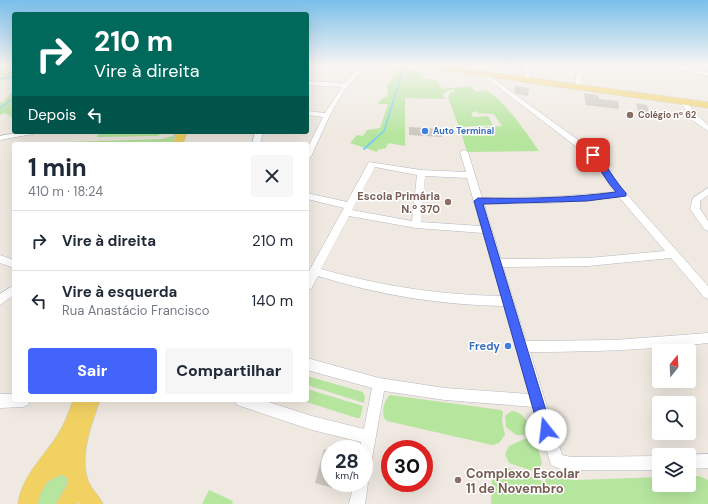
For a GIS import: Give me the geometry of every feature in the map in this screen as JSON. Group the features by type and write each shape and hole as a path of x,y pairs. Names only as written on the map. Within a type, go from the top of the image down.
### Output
{"main road":[{"path":"589,89 708,105"},
{"path":"27,504 30,492 37,480 59,451 68,435 81,402"},
{"path":"66,504 76,488 77,445 90,402"},
{"path":"37,480 48,470 61,466 71,468 77,475 82,490 94,504"}],"street":[{"path":"309,153 344,89"},
{"path":"504,89 593,155 601,163 612,183 708,294"},
{"path":"683,101 695,118 708,129"},
{"path":"309,113 328,116"},
{"path":"0,138 22,134"},
{"path":"464,152 537,401 556,460 562,464 652,463"},
{"path":"309,282 372,164 421,173 471,175"},
{"path":"416,225 421,173"},
{"path":"708,191 696,200 695,209 708,228"},
{"path":"478,201 513,202 587,199 623,194"},
{"path":"309,196 330,201 347,209 416,225 487,230"},
{"path":"497,263 588,262 674,254"},
{"path":"0,259 12,263"},
{"path":"314,271 378,289 405,294 453,300 508,301"},
{"path":"0,300 12,291"},
{"path":"521,346 578,347 633,345 708,338"},
{"path":"309,365 379,384 466,396 537,401"},
{"path":"248,402 312,423 368,438 379,384"},
{"path":"0,401 12,400"},
{"path":"696,462 708,461"},
{"path":"357,504 359,492"}],"green space":[{"path":"387,89 473,89 477,92 486,90 501,102 522,126 539,151 467,152 460,129 502,126 494,114 478,113 477,111 471,113 473,117 488,116 493,125 459,127 448,98 450,93 455,91 454,89 445,92 443,95 445,99 405,98 405,146 388,143 386,148 378,150 377,152 350,143 357,135 363,136 367,130 380,128 388,104 377,104 383,98 388,96"},
{"path":"12,92 12,118 5,113 0,115 0,103 3,102"},
{"path":"98,134 161,134 157,136 97,137"},
{"path":"175,134 173,142 67,142 162,139"},
{"path":"309,377 363,392 365,397 364,403 309,386"},
{"path":"309,390 363,406 360,418 306,402 309,402"},
{"path":"390,395 501,410 503,412 502,421 505,435 499,443 492,445 387,421 383,415 383,409 386,400"},
{"path":"513,411 519,413 526,419 528,429 524,435 516,435 506,427 505,416"},
{"path":"533,430 542,463 539,470 536,472 509,463 505,454 509,446 529,437"},
{"path":"509,468 545,482 549,471 562,477 577,480 652,477 652,492 696,492 696,476 699,476 708,480 708,504 491,504 492,476"},
{"path":"53,472 73,478 62,504 34,504 33,496"},
{"path":"209,490 233,501 232,504 202,504"}],"building":[{"path":"515,89 529,89 528,96 514,92"},
{"path":"584,93 598,95 599,99 618,101 619,109 586,105"},
{"path":"636,103 647,105 649,114 638,112"},
{"name":"Auto Terminal","path":"409,127 441,129 442,137 409,135"},
{"path":"321,460 321,485 315,483"}],"waterway":[{"path":"374,140 384,131 397,89"},
{"path":"0,108 12,99"},
{"path":"364,149 375,139"}],"place":[{"name":"Colégio nº 62","path":"630,115"},
{"name":"Auto Terminal","path":"425,131"},
{"name":"Escola Primária N.º 370","path":"448,202"},
{"name":"Fredy","path":"508,346"},
{"name":"Complexo Escolar 11 de Novembro","path":"458,480"}],"route":[{"path":"546,430 478,201 513,202 587,199 623,194 612,183 601,163 593,155"}]}
